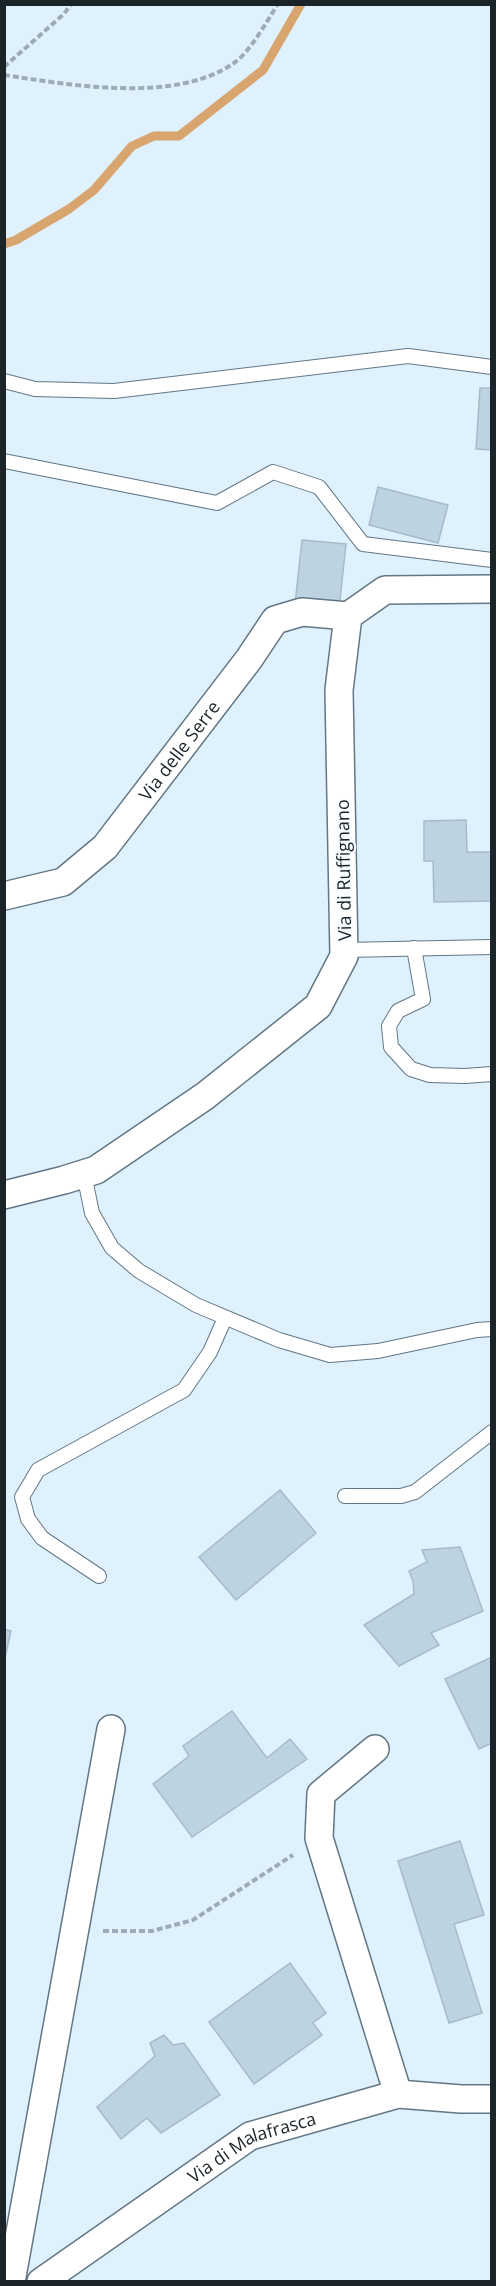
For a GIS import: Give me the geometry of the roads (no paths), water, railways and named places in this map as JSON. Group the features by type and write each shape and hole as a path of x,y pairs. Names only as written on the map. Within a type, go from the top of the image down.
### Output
{"street":[{"path":"348,616 385,590 492,589"},
{"name":"Via delle Serre","path":"4,897 63,882 105,847 249,659 275,620 302,612 348,616"},
{"name":"Via di Ruffignano","path":"4,1195 96,1170 205,1096 318,1006 344,956 339,690 348,616"},
{"path":"11,2282 111,1728"},
{"path":"375,1749 321,1794 319,1838 398,2094"},
{"name":"Via di Malafrasca","path":"41,2282 250,2136 398,2094 492,2099"}],"lane":[{"path":"4,381 35,389 114,391 408,356 492,367"},
{"path":"4,461 217,503 273,472 319,487 363,544 492,560"},
{"path":"344,950 492,947"},
{"path":"414,948 423,999 398,1011 389,1026 391,1047 411,1069 430,1075 492,1074"},
{"path":"84,1174 92,1213 112,1248 139,1271 196,1305 279,1340 330,1355 378,1351 477,1330 492,1329"},
{"path":"99,1576 42,1538 28,1519 22,1497 38,1470 184,1390 210,1352 225,1318"},
{"path":"345,1496 401,1496 415,1492 492,1432"}],"waterway":[{"path":"4,244 16,240 69,209 94,190 132,146 154,136 179,136 263,70 301,4"}]}
